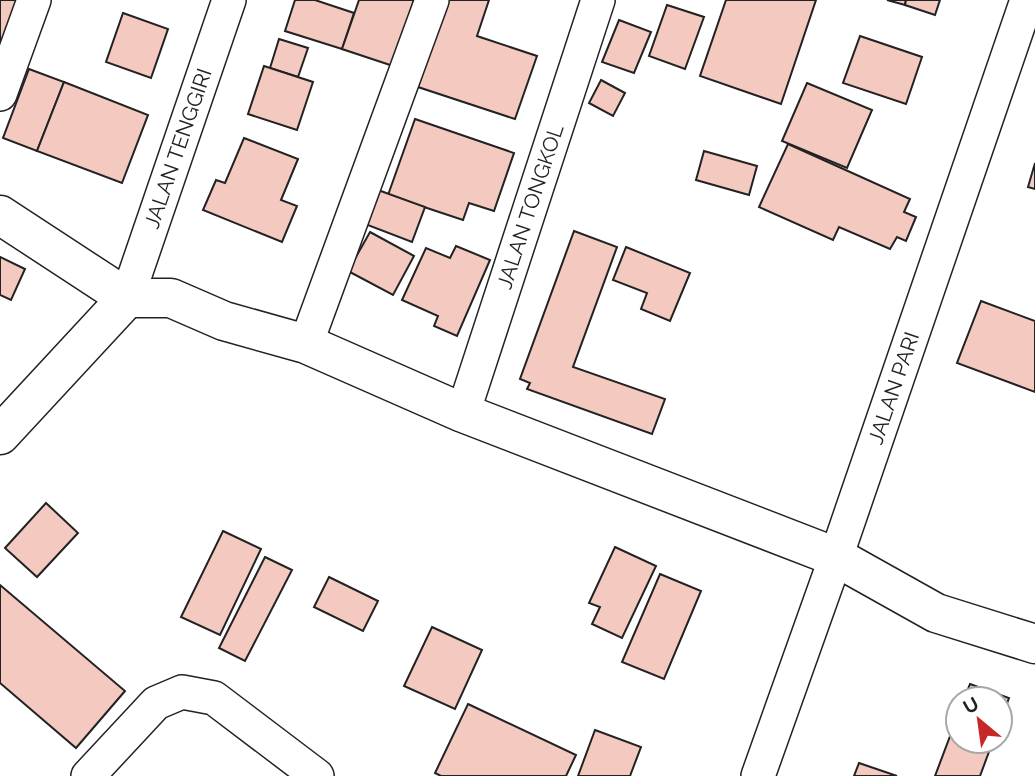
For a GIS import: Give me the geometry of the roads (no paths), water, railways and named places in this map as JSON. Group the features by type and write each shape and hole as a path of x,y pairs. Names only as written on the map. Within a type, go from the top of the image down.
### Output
{"main road":[{"path":"0,215 127,298 171,298 224,321 306,344 463,412 836,557 936,612 1035,645"},
{"path":"0,435 127,298"}],"street":[{"path":"0,94 34,0"},
{"name":"JALAN TENGGIRI","path":"127,298 229,0"},
{"path":"306,344 432,0"},
{"name":"JALAN TONGKOL","path":"463,412 597,0"},
{"name":"JALAN PARI","path":"758,776 1027,0"},
{"path":"88,776 156,704 181,692 215,698 317,776"}]}
